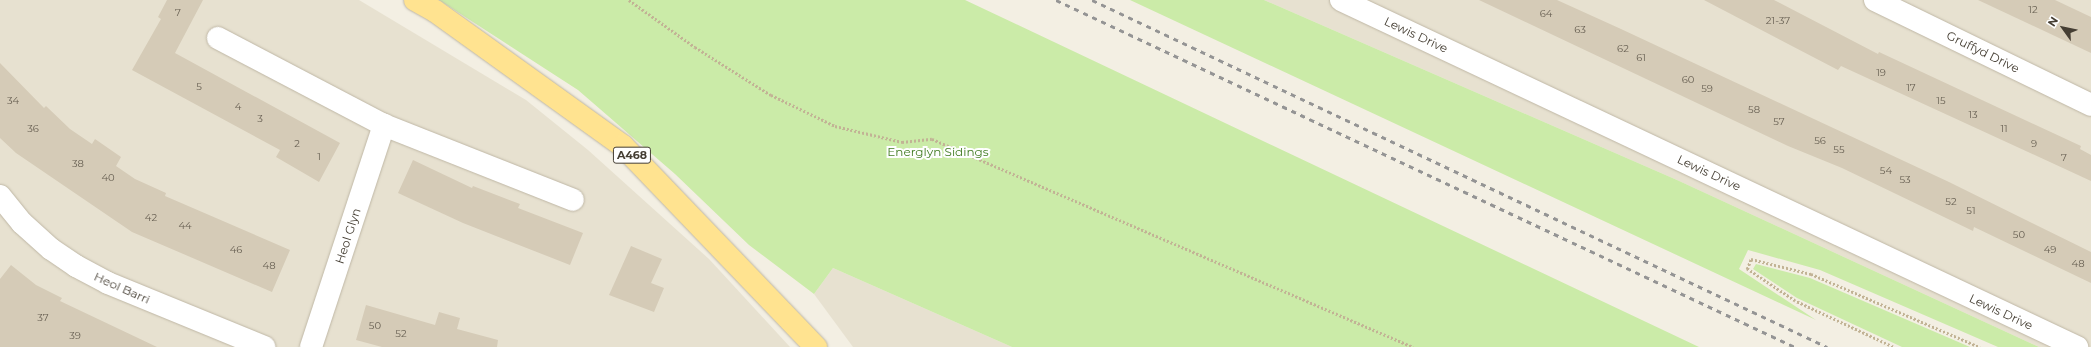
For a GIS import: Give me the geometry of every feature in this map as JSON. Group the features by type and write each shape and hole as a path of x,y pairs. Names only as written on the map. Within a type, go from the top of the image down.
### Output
{"main road":[{"name":"A468","path":"416,0 435,11 623,146 816,347"}],"street":[{"name":"Lewis Drive","path":"1342,0 2077,347"},
{"name":"Gruffyd Drive","path":"1876,0 2091,105"},
{"path":"218,38 384,125 573,200"},
{"name":"Heol Glyn","path":"311,347 384,125"},
{"name":"Heol Barri","path":"0,196 22,223 51,249 76,266 108,283 264,347"}],"path":[{"path":"629,0 695,46 771,95 835,126 902,142 932,139 1413,347"},
{"path":"1893,347 1795,301 1747,269 1751,259 1811,274 1980,347"}],"shaded area":[{"path":"0,0 359,0 526,100 588,150 709,259 790,347 0,347"},
{"path":"1264,0 2091,0 2091,347 2039,347 1677,180"},
{"path":"833,268 1012,347 853,347 814,294"}],"green space":[{"name":"Energlyn Sidings","path":"439,0 965,0 1699,347 1012,347 833,268 814,294 749,245 675,174 578,90"},
{"path":"1130,0 1264,0 1677,180 2039,347 1998,347 1820,270 1748,250 1739,269 1816,320"},
{"path":"1756,264 1810,278 1970,347 1902,347 1797,298 1753,269"}],"building":[{"path":"167,0 203,0 175,53 340,143 319,182 276,157 280,150 132,70 161,19 158,17"},
{"path":"1479,0 1557,0 1621,29 1949,182 2091,252 2091,283 1974,227 1973,231 1842,168 1788,146"},
{"path":"1704,0 1774,0 1878,54 1879,52 2081,146 2080,149 2091,155 2091,181 1841,66 1838,70"},
{"path":"1978,0 2055,0 2091,17 2091,53"},
{"path":"0,63 44,108 46,106 70,129 92,144 95,139 121,157 116,166 135,179 166,193 165,196 290,250 272,292 132,232 16,153 0,138"},
{"path":"413,160 472,188 473,186 520,204 518,208 583,233 570,265 463,223 398,193"},
{"path":"631,246 662,259 651,283 664,288 654,312 609,295"},
{"path":"11,265 36,285 62,298 60,301 157,347 0,347 0,279"},
{"path":"366,305 435,325 439,312 460,318 457,329 498,340 497,347 382,347 356,340"}],"railway":[{"path":"1056,0 1795,347"},
{"path":"1092,0 1827,347"}]}
